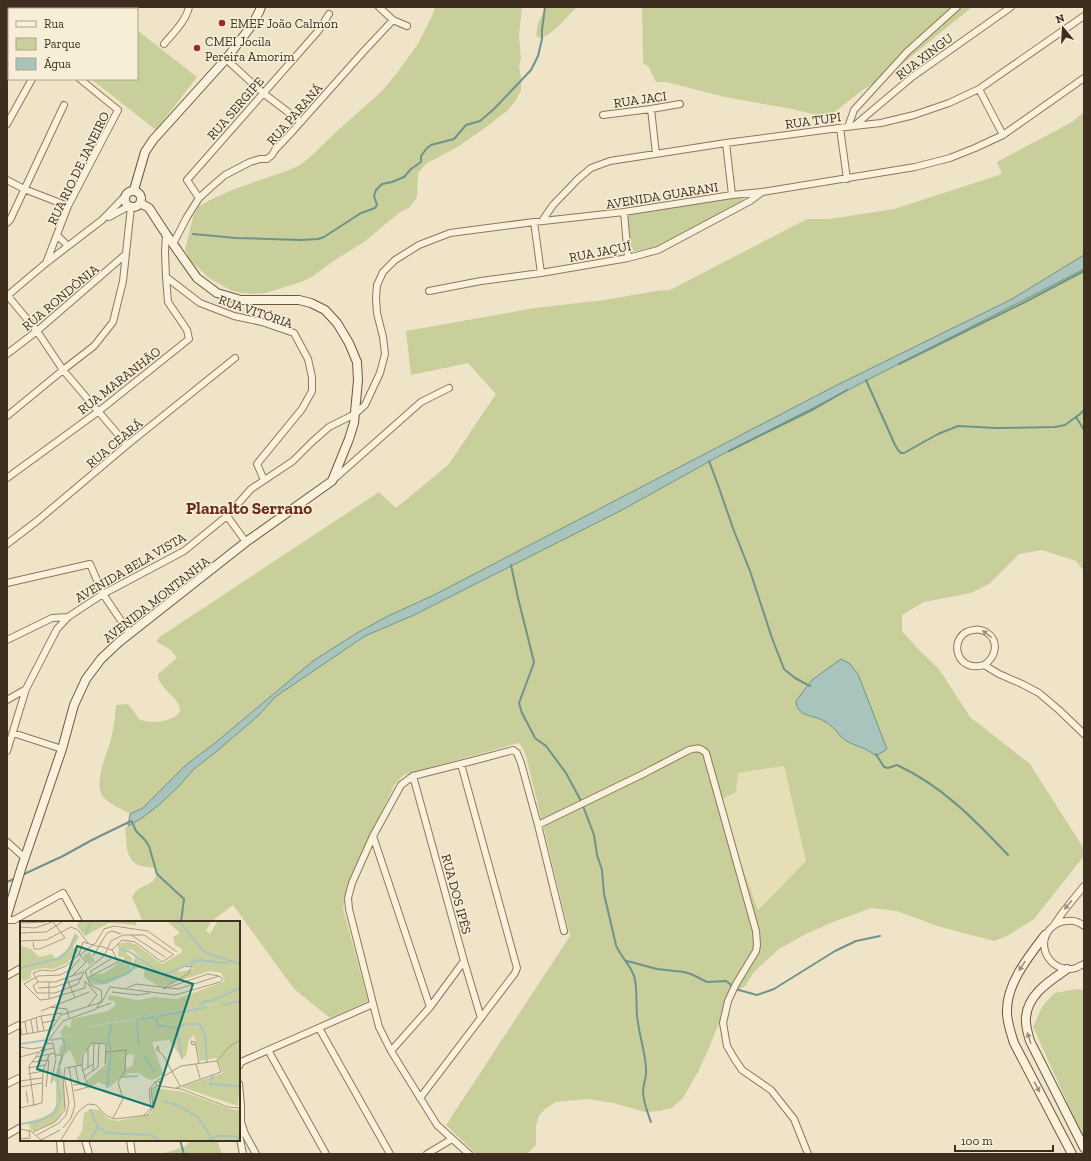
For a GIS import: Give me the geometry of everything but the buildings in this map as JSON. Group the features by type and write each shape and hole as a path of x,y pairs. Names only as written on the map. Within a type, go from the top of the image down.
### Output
{"street":[{"path":"164,44 184,20 189,7"},
{"path":"134,190 145,152 153,140 226,59 252,25 260,7"},
{"path":"379,7 393,20 407,26"},
{"path":"851,126 854,110 907,52 957,7"},
{"name":"RUA XINGU","path":"851,126 912,78 1011,7"},
{"name":"RUA SERGIPE","path":"199,198 187,180 319,30 329,14"},
{"name":"RUA TUPI","path":"542,221 553,205 591,168 610,162 726,143 881,123 914,115 948,103 978,89 1084,16"},
{"name":"RUA PARANÁ","path":"173,244 199,198 225,175 250,162 260,159 267,159 272,155 393,20"},
{"path":"226,59 264,93 301,122"},
{"name":"AVENIDA GUARANI","path":"355,414 366,405 370,397 380,373 385,354 383,337 377,313 377,285 383,272 395,260 419,245 450,233 624,212 847,179 916,167 950,158 1003,135 1084,78"},
{"path":"7,124 31,80"},
{"name":"RUA RIO DE JANEIRO","path":"46,263 68,206 118,110 81,80"},
{"path":"978,89 1003,135"},
{"name":"RUA JACI","path":"603,115 680,104"},
{"path":"7,223 10,220 64,105"},
{"path":"650,109 656,154"},
{"path":"840,128 847,179"},
{"path":"726,143 732,195"},
{"path":"7,180 24,189 68,206"},
{"path":"134,190 141,195 142,201 136,207 130,206 125,201 126,195 129,191 134,190"},
{"name":"RUA JAÇUÍ","path":"429,292 481,281 541,273 628,258 658,250 750,201 762,192"},
{"name":"RUA RIO DE JANEIRO","path":"7,296 46,263 102,220 126,195"},
{"path":"140,203 149,208 197,278 217,293 241,300 299,300 311,303 325,310 337,322 349,343 357,362 358,380 354,423 332,481"},
{"path":"7,416 94,346 113,322 123,281 130,206"},
{"name":"RUA RIO DE JANEIRO","path":"102,220 130,206"},
{"path":"624,212 628,258"},
{"path":"534,222 541,273"},
{"path":"166,234 166,277"},
{"name":"RUA RIO DE JANEIRO","path":"57,235 68,246"},
{"name":"RUA RONDÔNIA","path":"7,354 37,331 126,254"},
{"name":"RUA MARANHÃO","path":"7,478 99,411 189,338 187,330 168,302 166,277"},
{"name":"RUA VITÓRIA","path":"166,277 200,303 234,316 262,322 294,333 308,359 312,377 312,391 302,409 257,464 264,480"},
{"path":"7,296 37,331 63,370 127,445"},
{"name":"RUA CEARÁ","path":"7,544 37,521 234,358"},
{"path":"332,481 421,402 449,388"},
{"path":"357,393 362,397 370,397"},
{"name":"AVENIDA BELA VISTA","path":"7,750 26,689 57,629 68,617 103,594 184,551 227,516 251,489 293,461 329,427 355,414"},
{"name":"AVENIDA MONTANHA","path":"7,915 23,862 62,749 74,705 86,679 101,659 118,642 246,542 332,481"},
{"path":"227,516 246,542"},
{"path":"7,583 90,564 103,594 130,634"},
{"path":"7,640 52,618 68,617"},
{"path":"984,665 993,657 995,651 993,639 983,630 971,630 965,633 958,643 958,655 961,660 972,667 984,665 999,674 1039,693 1084,734"},
{"path":"7,700 26,689"},
{"path":"13,734 62,749"},
{"path":"538,825 643,774 688,750 696,748 702,749 706,753 756,931 756,951 736,984 728,1001 723,1023 727,1046 742,1070 771,1090 794,1118 808,1154"},
{"path":"469,1154 437,1125 391,1051 378,1027 348,909 348,898 352,883 372,836 401,785 413,776 513,750 516,751 521,763 538,825 564,931"},
{"path":"420,1098 482,1018 515,973 517,968 461,764"},
{"name":"RUA DOS IPÊS","path":"413,776 464,961 482,1018"},
{"path":"372,836 430,1007"},
{"path":"7,842 23,862"},
{"path":"1072,1154 1014,1043 1009,1028 1007,1011 1010,991 1016,976 1031,953 1084,886"},
{"path":"7,920 14,920 63,893 78,921"},
{"path":"1054,925 1062,921 1072,920 1081,923 1084,926"},
{"path":"1045,935 1044,948 1047,956 1059,967 1072,969"},
{"path":"391,1051 430,1007 464,961"},
{"path":"1084,965 1072,969 1047,983 1037,992 1029,1004 1026,1017 1030,1041 1084,1148"},
{"path":"7,976 20,969"},
{"path":"240,1064 241,1062 373,1004"},
{"path":"7,1031 20,1024"},
{"path":"319,1028 390,1154"},
{"path":"268,1050 326,1154"},
{"path":"7,1084 20,1078"},
{"path":"240,1094 240,1126"},
{"path":"241,1122 245,1134 256,1154"},
{"path":"7,1135 20,1128"},
{"path":"240,1139 243,1154"},
{"path":"427,1154 452,1140"},
{"path":"60,1141 61,1154"},
{"path":"85,1141 89,1154"},
{"path":"130,1141 132,1154"}],"shaded area":[{"path":"784,766 806,861 758,910 718,801 738,773"}],"green space":[{"path":"435,7 522,7 519,35 521,90 516,100 508,110 459,146 426,164 418,173 417,197 410,207 399,213 364,242 332,262 312,277 266,293 254,294 230,290 209,278 191,261 185,250 193,217 199,206 232,190 289,170 300,165 310,157 381,92 397,73 418,44"},
{"path":"546,7 579,7 576,8 548,35 538,38 536,35 538,23"},
{"path":"642,7 972,7 891,73 861,91 835,112 821,116 792,109 725,97 666,82 656,82 648,66 643,63"},
{"path":"138,31 197,77 156,130 92,80 138,80"},
{"path":"1084,112 1084,255 1012,299 837,385 434,595 388,616 357,633 313,661 215,743 186,765 143,808 130,814 113,805 104,798 99,785 104,761 112,735 116,705 128,704 139,719 150,722 170,719 177,715 180,710 176,700 162,685 158,676 158,674 177,658 171,650 157,642 157,640 379,492 396,508 448,465 496,394 468,363 411,375 406,331 535,308 670,290 807,219 829,219 894,209 1002,174 997,162 1072,122"},
{"path":"743,197 744,200 659,247 631,252 626,214"},
{"path":"1084,269 1084,571 1076,561 1042,550 1019,554 989,584 971,593 924,602 902,615 902,631 939,669 970,717 1030,764 1084,849 1084,856 1034,919 1007,936 994,941 937,926 897,911 871,908 806,934 779,949 754,972 745,986 734,993 727,1003 698,1072 683,1098 672,1108 660,1111 645,1112 613,1103 587,1099 556,1102 545,1109 539,1116 536,1125 536,1145 527,1154 476,1154 446,1125 570,936 526,756 519,743 404,775 395,784 348,882 343,908 368,1001 330,1018 294,989 233,905 212,921 143,921 132,897 136,891 151,883 157,873 154,868 141,866 132,860 127,850 125,828 142,818 178,787 194,769 259,715 275,697 365,636 414,615 622,510 721,455","holes":["825,721 886,749 876,756 870,750 845,739","784,766 806,861 758,910 718,801 736,792 738,773"]},
{"path":"1077,989 1084,990 1084,1140 1033,1027 1042,1007 1054,993"},
{"path":"189,1141 217,1141 222,1154 161,1154 184,1147 189,1143"}],"water":[{"path":"1084,255 1084,269 721,455 622,510 414,615 365,636 275,697 259,715 194,769 160,804 142,818 128,826 130,814 143,808 186,765 215,743 313,661 357,633 388,616 434,595 837,385 1012,299"},
{"path":"841,659 849,663 858,674 887,749 876,756 845,740 833,727 819,719 806,715 797,706 796,701 812,680"}],"waterway":[{"path":"193,234 236,238 301,240 318,239 324,237 361,213 375,208 377,205 374,196 376,190 382,184 404,177 411,169 421,162 421,156 431,145 454,139 466,125 480,121 494,109 531,70 538,56 542,39 545,7"},
{"path":"899,364 1084,271"},
{"path":"866,380 895,445 901,453 904,453 938,434 958,426 996,428 1055,427 1065,425 1084,410"},
{"path":"729,451 814,409 847,390"},
{"path":"1076,417 1084,430"},
{"path":"709,461 750,571 784,669 795,678 810,686"},
{"path":"511,565 534,662 519,703 522,713 535,738 546,746 566,773 581,801"},
{"path":"876,754 884,767 888,768 897,765 913,773 943,793 970,816 1008,855"},
{"path":"583,806 594,835 597,855 602,870 604,894 616,945 620,954 634,975 638,1021 646,1068 643,1094 651,1122"},
{"path":"22,875 131,821"},
{"path":"132,822 136,831 149,846 157,874 184,899 181,921"},
{"path":"7,882 16,878"},
{"path":"735,989 757,995 774,989 835,951 856,941 880,936"},
{"path":"627,961 657,969 684,972 707,982 726,981 732,988"},
{"path":"180,1141 184,1154"}],"place":[{"name":"EMEF João Calmon","path":"222,23"},
{"name":"CMEI Jocila Pereira Amorim","path":"197,48"}],"district":[{"name":"Planalto Serrano","path":"249,508"}]}
